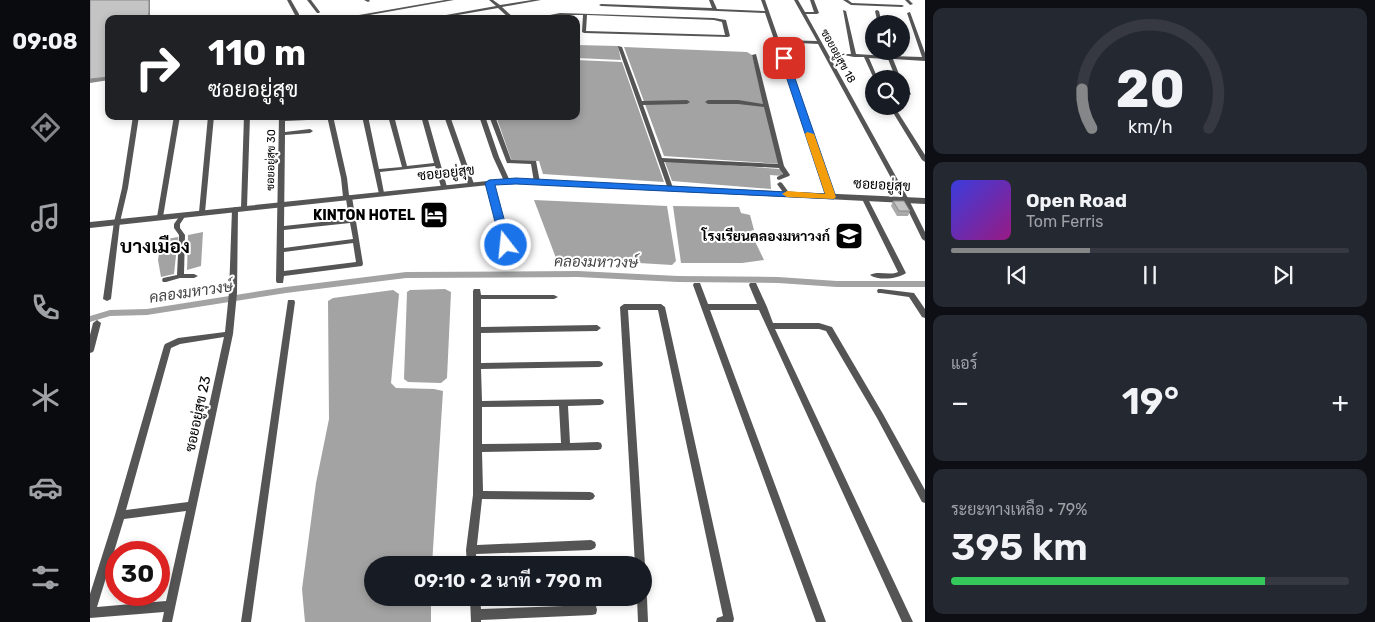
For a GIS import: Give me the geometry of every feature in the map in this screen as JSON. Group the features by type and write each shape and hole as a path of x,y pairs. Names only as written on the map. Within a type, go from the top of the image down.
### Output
{"street":[{"path":"289,0 297,14"},
{"path":"309,0 318,12"},
{"path":"362,15 452,0"},
{"path":"491,0 508,15"},
{"path":"450,15 539,0"},
{"path":"611,0 612,6"},
{"path":"636,0 637,7"},
{"path":"660,0 662,8"},
{"path":"686,0 688,9"},
{"path":"711,0 715,10"},
{"path":"763,0 831,197"},
{"name":"ซอยอยู่สุข 18","path":"796,0 925,238"},
{"path":"803,13 817,13 812,0"},
{"path":"845,0 850,4 902,6"},
{"path":"878,0 882,5"},
{"path":"601,6 767,12"},
{"path":"844,11 854,56"},
{"path":"877,11 878,15"},
{"path":"909,13 925,60 910,58"},
{"path":"554,15 585,14 719,19 724,21 728,36 580,32"},
{"path":"584,32 585,14"},
{"path":"778,41 820,43"},
{"path":"620,47 670,188"},
{"path":"754,55 781,166 787,175 780,181 786,194"},
{"path":"846,55 865,56"},
{"path":"640,103 688,102"},
{"path":"708,102 738,102 765,106"},
{"path":"897,115 925,160"},
{"path":"107,299 116,222 124,188 135,120"},
{"path":"160,217 177,120"},
{"path":"202,212 211,120"},
{"name":"ซอยอยู่สุข 23","path":"166,622 229,334 247,120"},
{"name":"ซอยอยู่สุข 30","path":"282,120 280,278 359,264 355,241"},
{"path":"280,250 355,241 348,197 331,120"},
{"path":"366,120 381,193"},
{"path":"392,120 405,168"},
{"path":"425,120 444,187"},
{"path":"448,120 471,184"},
{"path":"483,120 496,157 507,181"},
{"path":"493,120 509,162 534,162 537,182"},
{"path":"282,134 310,131"},
{"path":"660,160 781,166"},
{"path":"377,172 438,164"},
{"name":"ซอยอยู่สุข","path":"90,225 507,181 925,201"},
{"path":"489,183 506,245"},
{"path":"865,199 902,273 895,276 874,275"},
{"path":"180,276 182,235 177,228 177,224 183,215"},
{"path":"281,228 352,220"},
{"path":"166,280 180,276 194,276"},
{"path":"753,284 770,326 908,622"},
{"path":"698,286 821,622"},
{"path":"881,291 910,295 925,315"},
{"path":"471,556 478,496 479,366 477,294 554,297"},
{"path":"246,622 291,302"},
{"path":"639,556 624,306 660,307 729,618 720,622"},
{"path":"705,307 763,307"},
{"path":"90,350 97,323"},
{"path":"770,326 819,326 829,329 880,416 925,499"},
{"path":"478,330 597,328"},
{"path":"170,606 90,612 168,346 178,341 229,334"},
{"path":"479,366 599,364"},
{"path":"563,402 566,446"},
{"path":"478,404 600,402"},
{"path":"478,448 598,446"},
{"path":"478,496 590,496"},
{"path":"120,515 192,506"},
{"path":"471,550 590,546"},
{"path":"475,606 476,619 592,610"},
{"path":"642,606 643,622"}],"shaded area":[{"path":"580,45 618,46 621,60 580,58"},
{"path":"624,47 747,52 752,55 781,164 664,156"},
{"path":"580,60 622,62 664,182 543,174 539,161 512,162 497,120 580,120"},
{"path":"665,162 781,169 783,176 770,175 771,189 672,181"},
{"path":"534,200 667,206 676,261 672,265 556,258"},
{"path":"673,206 739,207 741,213 750,215 754,230 750,231 764,260 742,263 681,263"},
{"path":"203,232 201,266 187,270 188,235"},
{"path":"178,237 174,274 161,277 158,260 161,240"},
{"path":"445,289 451,292 447,378 441,383 408,382 404,379 407,292 410,290"},
{"path":"393,290 399,294 391,383 396,388 443,391 433,556 364,556 364,606 431,606 431,622 305,622 302,589 316,483 329,419 328,301 333,298"}],"building":[{"path":"90,0 149,0 149,15 105,15 105,77 90,79"},
{"path":"893,201 904,201 910,211 899,211"}],"waterway":[{"name":"คลองมหาวงษ์","path":"90,319 110,313 147,312 286,290 406,275 578,274 678,279 778,280 837,284 925,284"}],"slow traffic":[{"path":"787,194 831,197 810,134"}],"place":[{"name":"KINTON HOTEL","path":"434,215"},
{"name":"โรงเรียนคลองมหาวงก์","path":"849,236"}],"district":[{"name":"บางเมือง","path":"155,246"}],"route":[{"path":"506,245 489,183 516,181 831,197 784,58"}]}
